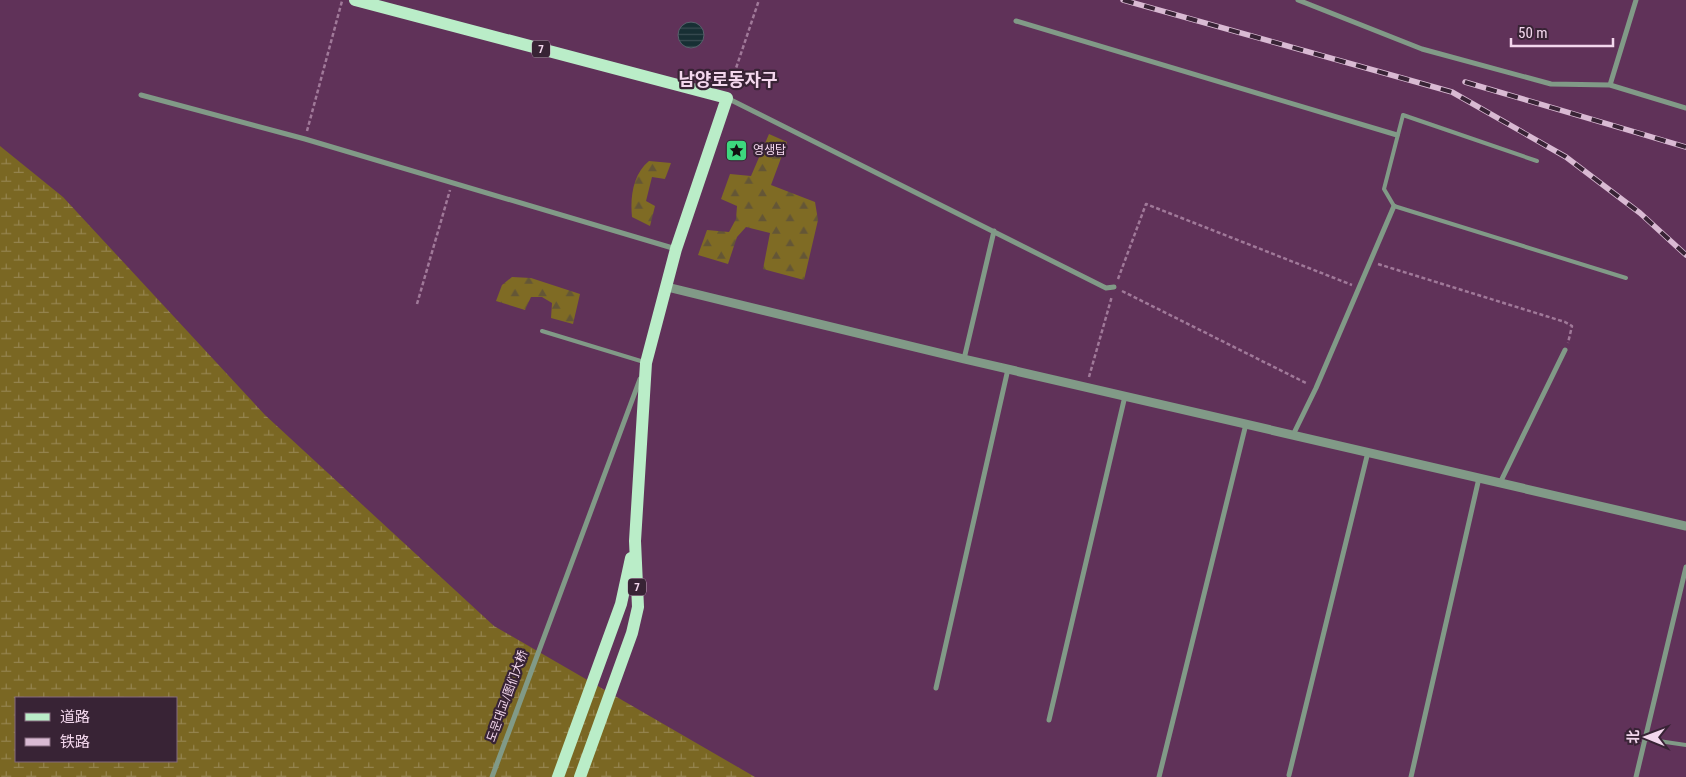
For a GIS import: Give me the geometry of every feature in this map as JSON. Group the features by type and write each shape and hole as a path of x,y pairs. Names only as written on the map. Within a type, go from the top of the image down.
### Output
{"main road":[{"name":"7","path":"355,0 726,98 676,249 646,363 635,541 638,608 632,633 580,777"},
{"name":"7","path":"558,777 621,604 635,541"}],"street":[{"path":"1298,0 1422,49 1550,84 1610,85 1686,108"},
{"path":"1610,85 1636,0"},
{"path":"1016,21 1397,135"},
{"path":"140,95 305,139 676,249"},
{"path":"726,98 1106,288 1114,287"},
{"path":"1292,435 1316,388 1394,206"},
{"path":"964,359 994,232"},
{"path":"667,287 964,359 1686,526"},
{"path":"1500,483 1566,350"},
{"name":"도문대교/图们大桥","path":"492,777 646,363"},
{"path":"936,688 1008,369"},
{"path":"1049,720 1124,396"},
{"path":"1159,777 1246,424"},
{"path":"1289,776 1368,452"},
{"path":"1411,777 1479,478"},
{"path":"1636,777 1686,568"}],"lane":[{"path":"1537,161 1403,115 1384,189 1394,206 1626,278"},
{"path":"542,331 646,363"},
{"path":"1645,739 1686,745"}],"path":[{"path":"305,139 342,0"},
{"path":"726,98 759,0"},
{"path":"418,304 452,182"},
{"path":"1146,204 1358,288"},
{"path":"1371,262 1565,322 1572,326 1572,336 1566,350"},
{"path":"1114,287 1316,388"}],"green space":[{"path":"769,134 787,142 771,185 815,202 818,220 804,280 763,269 770,233 746,227 737,237 728,264 698,255 707,230 729,232 736,219 737,206 721,199 730,174 751,176"},
{"path":"0,146 63,197 265,415 494,626 755,777 0,777"},
{"path":"649,161 671,163 665,179 652,177 646,201 655,206 650,226 632,217 632,194 636,179 639,172"},
{"path":"512,277 531,278 580,294 573,324 551,318 552,303 542,297 531,297 525,310 496,301 502,285"}],"shaded area":[{"path":"691,22 700,26 704,35 700,44 691,48 682,44 678,35 682,26"}],"railway":[{"path":"1123,0 1452,92 1566,157 1640,213 1686,255"},
{"path":"1465,82 1686,147"}],"place":[{"name":"영생탑","path":"737,150"}],"district":[{"name":"남양로동자구","path":"728,79"}]}
